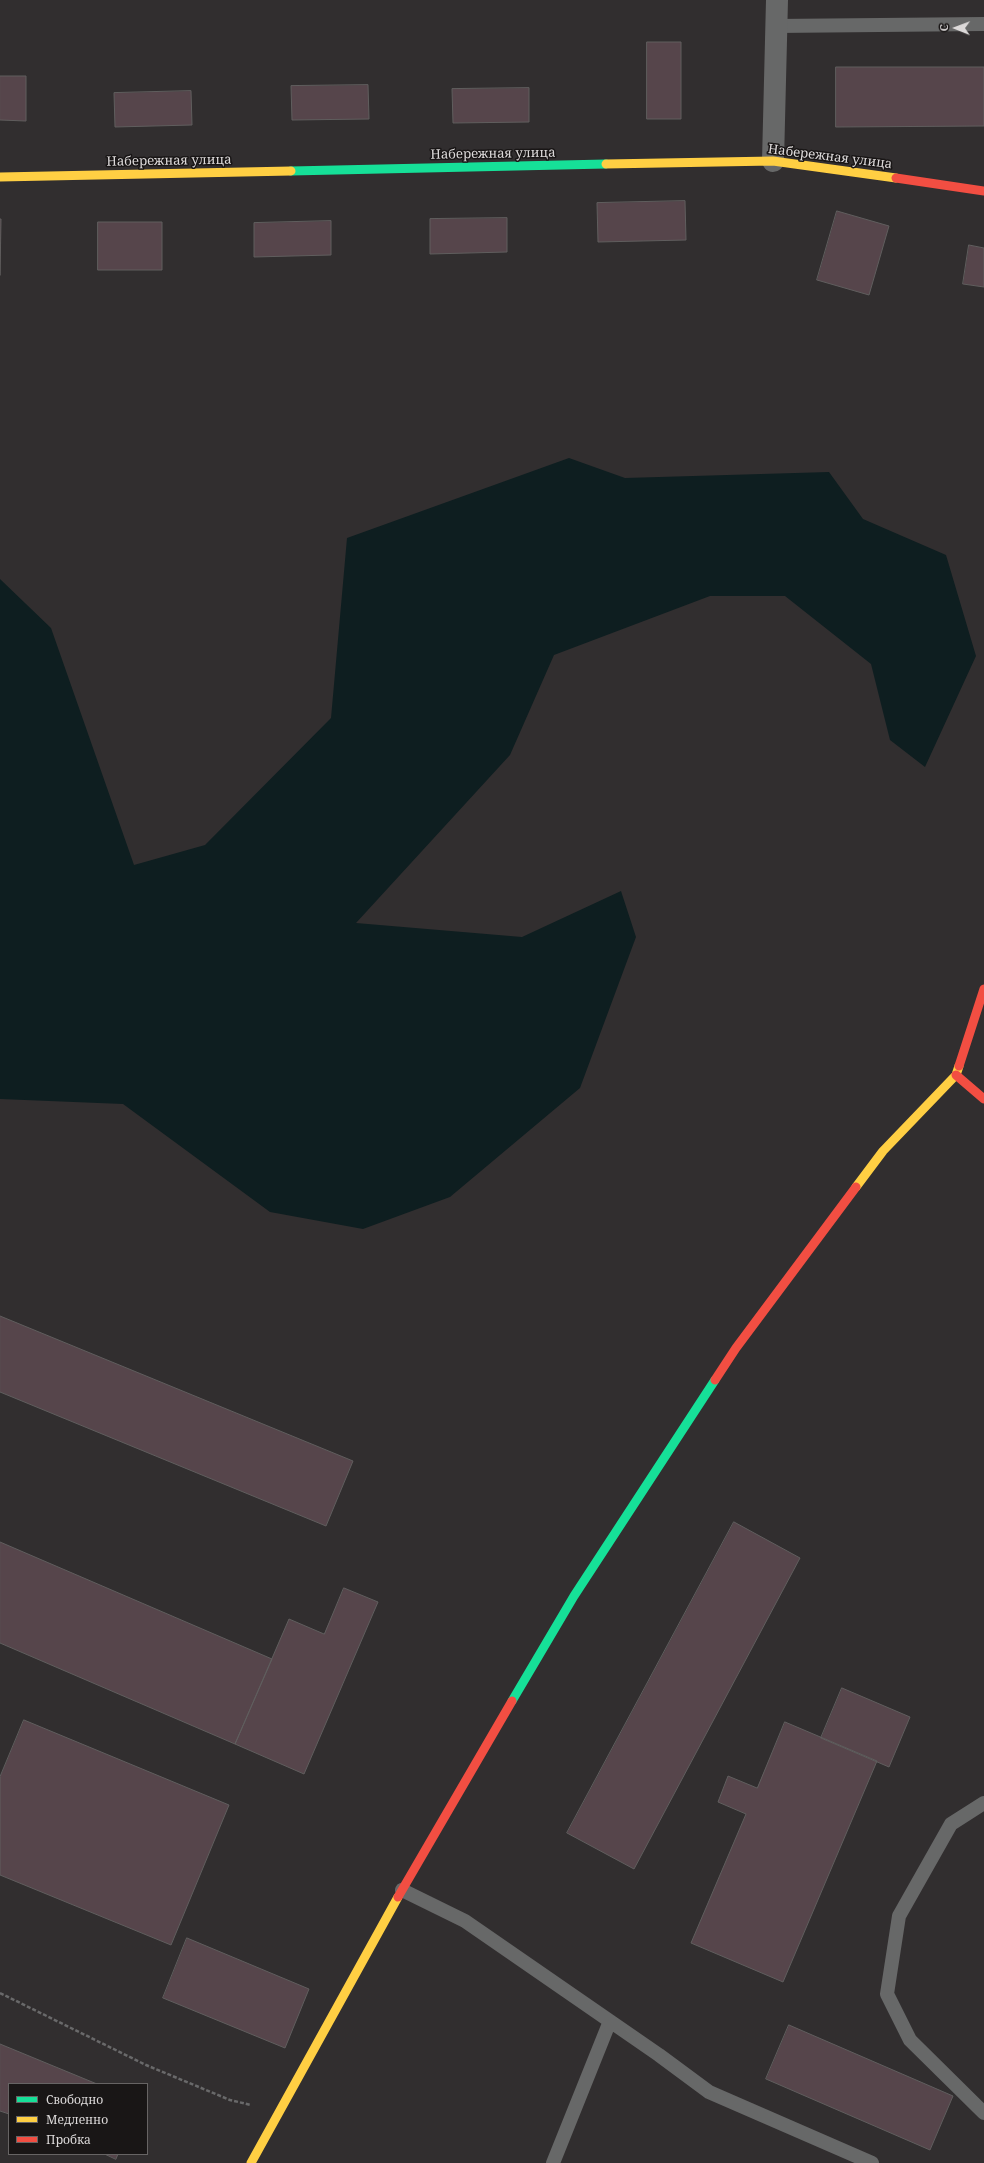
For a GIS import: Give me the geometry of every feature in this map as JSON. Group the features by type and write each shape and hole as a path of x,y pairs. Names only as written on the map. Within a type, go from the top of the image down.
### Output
{"street":[{"path":"773,162 775,26 777,0"},
{"name":"Набережная улица","path":"0,177 773,162 984,191"},
{"path":"251,2163 402,1890 574,1596 736,1348 884,1151 956,1075 984,989"},
{"path":"956,1075 984,1099"}],"lane":[{"path":"775,26 984,24"},
{"path":"984,1803 951,1824 899,1916 887,1994 910,2040 984,2113"},
{"path":"402,1890 465,1922 610,2021 709,2092 872,2163"},
{"path":"553,2163 610,2021"}],"path":[{"path":"0,1993 146,2065 230,2100 260,2107 286,2100"}],"shaded area":[{"path":"569,458 625,478 829,472 863,519 946,555 976,656 925,767 890,740 871,664 785,596 710,596 554,655 510,755 356,923 522,937 621,891 636,937 580,1088 450,1197 363,1229 270,1212 123,1104 0,1099 0,579 51,628 134,865 205,845 331,718 347,538"}],"building":[{"path":"647,42 681,42 681,119 647,119"},
{"path":"836,67 984,67 984,126 836,127"},
{"path":"0,76 26,76 26,121 0,120"},
{"path":"368,85 369,119 292,120 291,86"},
{"path":"529,88 529,122 453,123 452,89"},
{"path":"191,91 192,125 115,127 114,93"},
{"path":"685,201 686,240 598,242 597,203"},
{"path":"837,211 889,226 869,295 817,280"},
{"path":"507,218 507,252 430,254 430,219"},
{"path":"0,219 1,219 0,275"},
{"path":"331,221 331,255 254,257 254,223"},
{"path":"98,222 162,222 162,270 98,270"},
{"path":"969,245 984,248 984,287 963,284"},
{"path":"0,1316 353,1461 326,1526 0,1392"},
{"path":"734,1522 800,1558 634,1869 567,1833"},
{"path":"0,1542 272,1659 235,1744 0,1643"},
{"path":"344,1588 378,1602 304,1774 235,1744 289,1619 324,1634"},
{"path":"842,1688 910,1717 889,1767 821,1738"},
{"path":"24,1720 229,1805 171,1945 0,1875 0,1777"},
{"path":"785,1722 877,1761 783,1982 691,1943 746,1814 718,1802 728,1776 757,1788"},
{"path":"187,1938 309,1989 285,2048 163,1998"},
{"path":"789,2025 953,2096 930,2150 766,2079"},
{"path":"0,2044 95,2083 8,2083 8,2114 0,2111"},
{"path":"107,2155 118,2155 116,2159"}],"traffic: fast":[{"path":"291,171 606,164"},
{"path":"512,1701 574,1596 715,1380"}],"traffic: slow":[{"path":"606,164 773,161 896,178"},
{"path":"0,177 291,171"},
{"path":"856,1187 883,1151 956,1075 959,1066"},
{"path":"251,2163 398,1897"}],"traffic: jam":[{"path":"896,178 984,191"},
{"path":"959,1066 984,989"},
{"path":"956,1075 984,1099"},
{"path":"715,1380 736,1348 856,1187"},
{"path":"398,1897 512,1701"}]}
